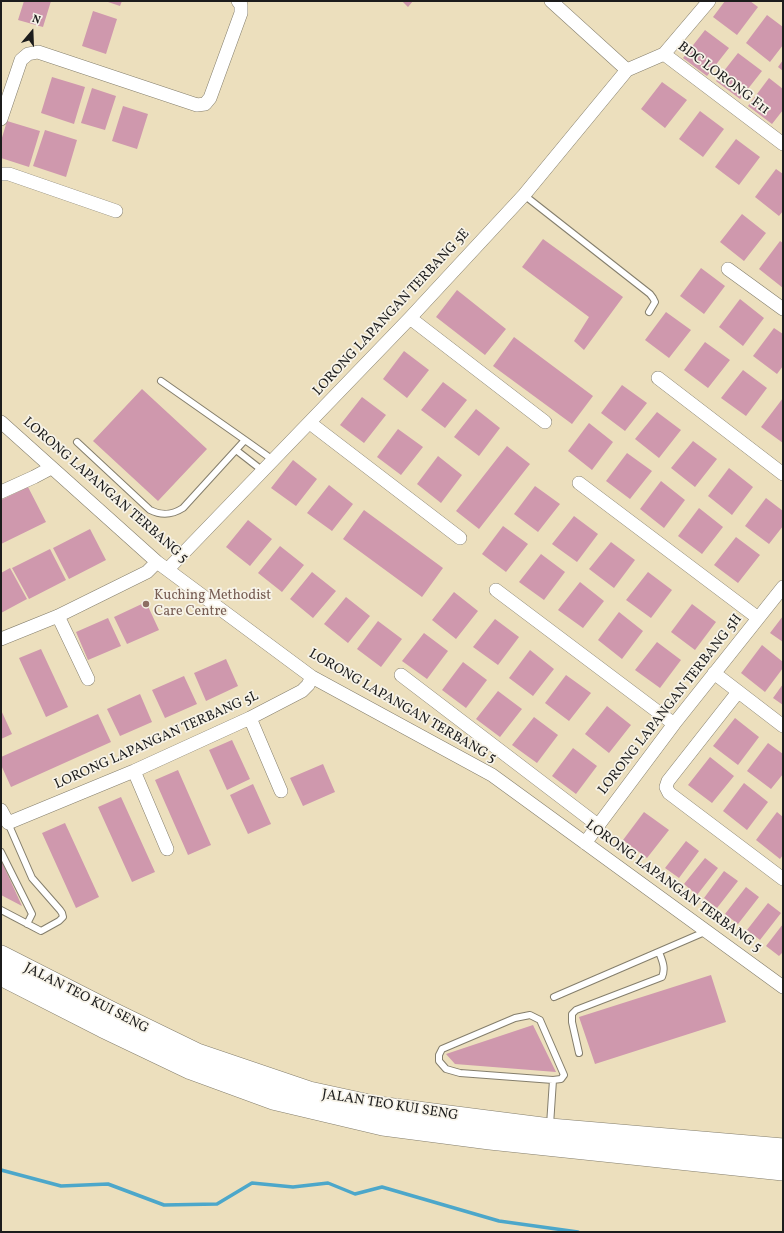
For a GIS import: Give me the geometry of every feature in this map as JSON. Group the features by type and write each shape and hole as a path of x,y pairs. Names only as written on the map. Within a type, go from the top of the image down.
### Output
{"highway":[{"name":"JALAN TEO KUI SENG","path":"1,956 197,1054 309,1092 378,1107 550,1129 783,1150"},
{"name":"JALAN TEO KUI SENG","path":"1,975 103,1027 191,1069 273,1100 390,1126 490,1140 783,1170"}],"street":[{"path":"551,1 627,70 664,54 709,1"},
{"path":"1,119 21,60 28,54 38,52 197,105 205,104 210,98 240,7"},
{"name":"BDC LORONG F11","path":"664,54 783,143"},
{"name":"LORONG LAPANGAN TERBANG 5E","path":"168,569 274,461 524,195 627,70"},
{"path":"1,174 9,174 116,211"},
{"path":"728,269 783,309"},
{"path":"410,318 545,422"},
{"path":"658,378 783,474"},
{"name":"LORONG LAPANGAN TERBANG 5","path":"1,422 157,562 312,677 492,775 783,987"},
{"path":"310,423 460,538"},
{"path":"1,492 51,468"},
{"path":"579,483 758,618"},
{"path":"1,639 58,616 147,572 157,562"},
{"name":"LORONG LAPANGAN TERBANG 5H","path":"585,843 674,724 783,587"},
{"path":"496,590 674,724"},
{"path":"58,616 88,679"},
{"path":"714,674 783,726"},
{"path":"401,675 599,826"},
{"name":"LORONG LAPANGAN TERBANG 5L","path":"8,823 134,771 250,718 302,691 308,685 312,677"},
{"path":"738,692 668,781 666,787 669,793 783,879"},
{"path":"250,718 281,790"},
{"path":"134,771 167,849"},
{"path":"1,810 8,823"}],"lane":[{"path":"524,195 650,294 654,298 655,302 649,312"},
{"path":"161,382 274,461"},
{"path":"77,442 145,506 150,510 163,515 176,513 183,508 245,440"},
{"path":"236,450 264,471"},
{"path":"1,910 41,931 59,921 63,917 60,910 32,878 8,823"},
{"path":"1,852 32,914 27,924"},
{"path":"554,997 707,931"},
{"path":"579,1053 572,1022 572,1014 576,1010 662,977 664,967 659,952"},
{"path":"530,1015 540,1020 564,1075 561,1079 553,1080 460,1073 446,1069 439,1061 439,1055 442,1049 515,1018 530,1015"},
{"path":"550,1129 553,1080"}],"building":[{"path":"24,1 51,1 43,27 18,20"},
{"path":"105,1 122,1 120,6"},
{"path":"402,1 413,1 408,7"},
{"path":"725,1 750,1 758,7 737,35 713,17"},
{"path":"93,11 117,19 106,54 82,46"},
{"path":"767,15 783,27 783,45 770,62 746,43"},
{"path":"705,30 729,48 707,76 683,58"},
{"path":"738,53 762,71 740,99 716,81"},
{"path":"783,60 783,71 778,67"},
{"path":"52,77 85,87 74,124 41,113"},
{"path":"769,78 783,89 783,110 772,124 748,106"},
{"path":"662,82 687,100 665,128 641,109"},
{"path":"92,88 116,96 105,130 81,123"},
{"path":"123,106 148,114 137,149 112,141"},
{"path":"700,111 724,129 703,157 679,139"},
{"path":"7,121 40,131 29,167 1,158 1,141"},
{"path":"45,130 77,140 66,177 33,166"},
{"path":"736,139 760,157 739,185 715,167"},
{"path":"776,169 783,174 783,211 779,216 755,197"},
{"path":"742,214 766,233 744,261 720,242"},
{"path":"543,239 623,297 584,350 574,341 589,317 522,267"},
{"path":"780,241 783,243 783,288 759,269"},
{"path":"701,268 725,286 704,314 680,296"},
{"path":"457,290 506,329 485,355 436,317"},
{"path":"740,299 764,318 743,346 719,327"},
{"path":"666,312 691,330 669,358 645,340"},
{"path":"774,328 783,334 783,366 777,374 753,356"},
{"path":"514,337 593,396 572,424 493,366"},
{"path":"705,342 730,360 708,388 684,370"},
{"path":"404,351 429,370 407,398 383,379"},
{"path":"743,370 767,388 746,416 721,398"},
{"path":"443,382 467,400 445,428 421,410"},
{"path":"622,385 647,403 625,431 601,413"},
{"path":"142,389 207,449 158,501 93,441"},
{"path":"362,397 386,415 364,443 340,425"},
{"path":"783,398 783,443 761,427"},
{"path":"476,409 500,428 479,456 454,437"},
{"path":"657,412 681,430 659,458 635,439"},
{"path":"589,423 613,442 592,470 568,451"},
{"path":"398,429 423,447 401,475 377,457"},
{"path":"693,441 717,459 695,487 671,468"},
{"path":"507,446 530,464 479,529 456,511"},
{"path":"627,453 652,471 630,499 606,481"},
{"path":"438,456 462,475 441,503 417,484"},
{"path":"293,460 317,479 296,506 271,488"},
{"path":"729,468 753,487 732,515 708,496"},
{"path":"661,481 685,500 664,528 640,509"},
{"path":"329,485 353,504 332,531 307,513"},
{"path":"535,486 560,504 538,532 514,514"},
{"path":"28,487 46,522 1,544 1,500"},
{"path":"766,498 783,511 783,526 769,544 745,526"},
{"path":"699,508 723,527 702,554 678,536"},
{"path":"364,510 443,568 422,597 343,539"},
{"path":"574,516 598,534 577,562 552,544"},
{"path":"248,520 272,539 250,566 226,547"},
{"path":"503,526 528,544 506,572 482,554"},
{"path":"90,529 106,560 69,579 53,548"},
{"path":"736,537 760,555 738,583 714,565"},
{"path":"611,542 635,560 614,588 589,569"},
{"path":"280,546 304,565 282,592 258,573"},
{"path":"50,549 66,580 29,599 12,568"},
{"path":"541,554 565,572 544,600 519,582"},
{"path":"10,568 27,599 1,613 1,573"},
{"path":"312,572 336,591 313,618 290,599"},
{"path":"648,572 672,590 651,618 626,600"},
{"path":"580,582 604,601 583,628 558,610"},
{"path":"454,592 478,611 456,639 432,620"},
{"path":"346,597 370,616 348,643 324,624"},
{"path":"146,602 159,630 127,644 114,617"},
{"path":"692,604 716,622 695,650 671,632"},
{"path":"619,612 643,631 622,659 598,640"},
{"path":"783,616 783,642 770,633"},
{"path":"108,618 121,646 88,660 76,632"},
{"path":"495,619 519,637 498,665 473,647"},
{"path":"378,621 402,639 381,667 357,649"},
{"path":"424,633 448,651 427,679 402,661"},
{"path":"657,642 681,660 660,688 635,670"},
{"path":"762,645 783,662 783,668 765,692 741,673"},
{"path":"41,649 68,707 46,717 19,658"},
{"path":"530,650 554,669 533,696 509,678"},
{"path":"226,659 238,686 206,701 194,673"},
{"path":"463,662 487,680 466,708 442,690"},
{"path":"566,675 591,693 569,721 545,703"},
{"path":"184,676 197,704 165,718 152,690"},
{"path":"783,684 783,705 773,698"},
{"path":"498,691 522,709 500,737 476,719"},
{"path":"140,694 152,722 120,736 107,709"},
{"path":"607,706 631,725 609,753 585,734"},
{"path":"1,710 12,734 1,739"},
{"path":"98,714 111,742 11,787 1,765 1,757"},
{"path":"534,717 558,735 537,763 512,745"},
{"path":"735,718 759,737 738,765 713,746"},
{"path":"232,740 250,779 227,790 209,750"},
{"path":"768,743 783,754 783,774 771,789 747,771"},
{"path":"573,748 597,766 576,794 552,776"},
{"path":"710,757 734,776 712,803 688,785"},
{"path":"323,764 335,792 303,806 290,778"},
{"path":"178,770 211,845 188,855 155,780"},
{"path":"744,783 768,802 747,830 723,811"},
{"path":"253,784 271,824 248,834 230,795"},
{"path":"121,797 155,872 132,882 98,807"},
{"path":"644,812 669,830 647,858 623,840"},
{"path":"777,812 783,817 783,855 780,859 756,840"},
{"path":"65,823 99,897 76,908 42,833"},
{"path":"686,841 699,851 679,878 665,868"},
{"path":"705,858 718,868 697,895 684,884"},
{"path":"1,860 22,906 1,895"},
{"path":"724,871 738,881 717,908 704,898"},
{"path":"746,887 759,897 738,924 725,914"},
{"path":"768,903 781,913 760,940 747,930"},
{"path":"783,924 783,952 779,956 766,946"},
{"path":"711,975 726,1022 595,1064 579,1017"},
{"path":"533,1025 556,1072 455,1064 446,1054"}],"waterway":[{"path":"1,1170 61,1186 108,1184 164,1205 217,1204 252,1183 293,1187 328,1183 355,1194 382,1187 499,1221 578,1232"}],"place":[{"name":"Kuching Methodist Care Centre","path":"146,604"}]}
